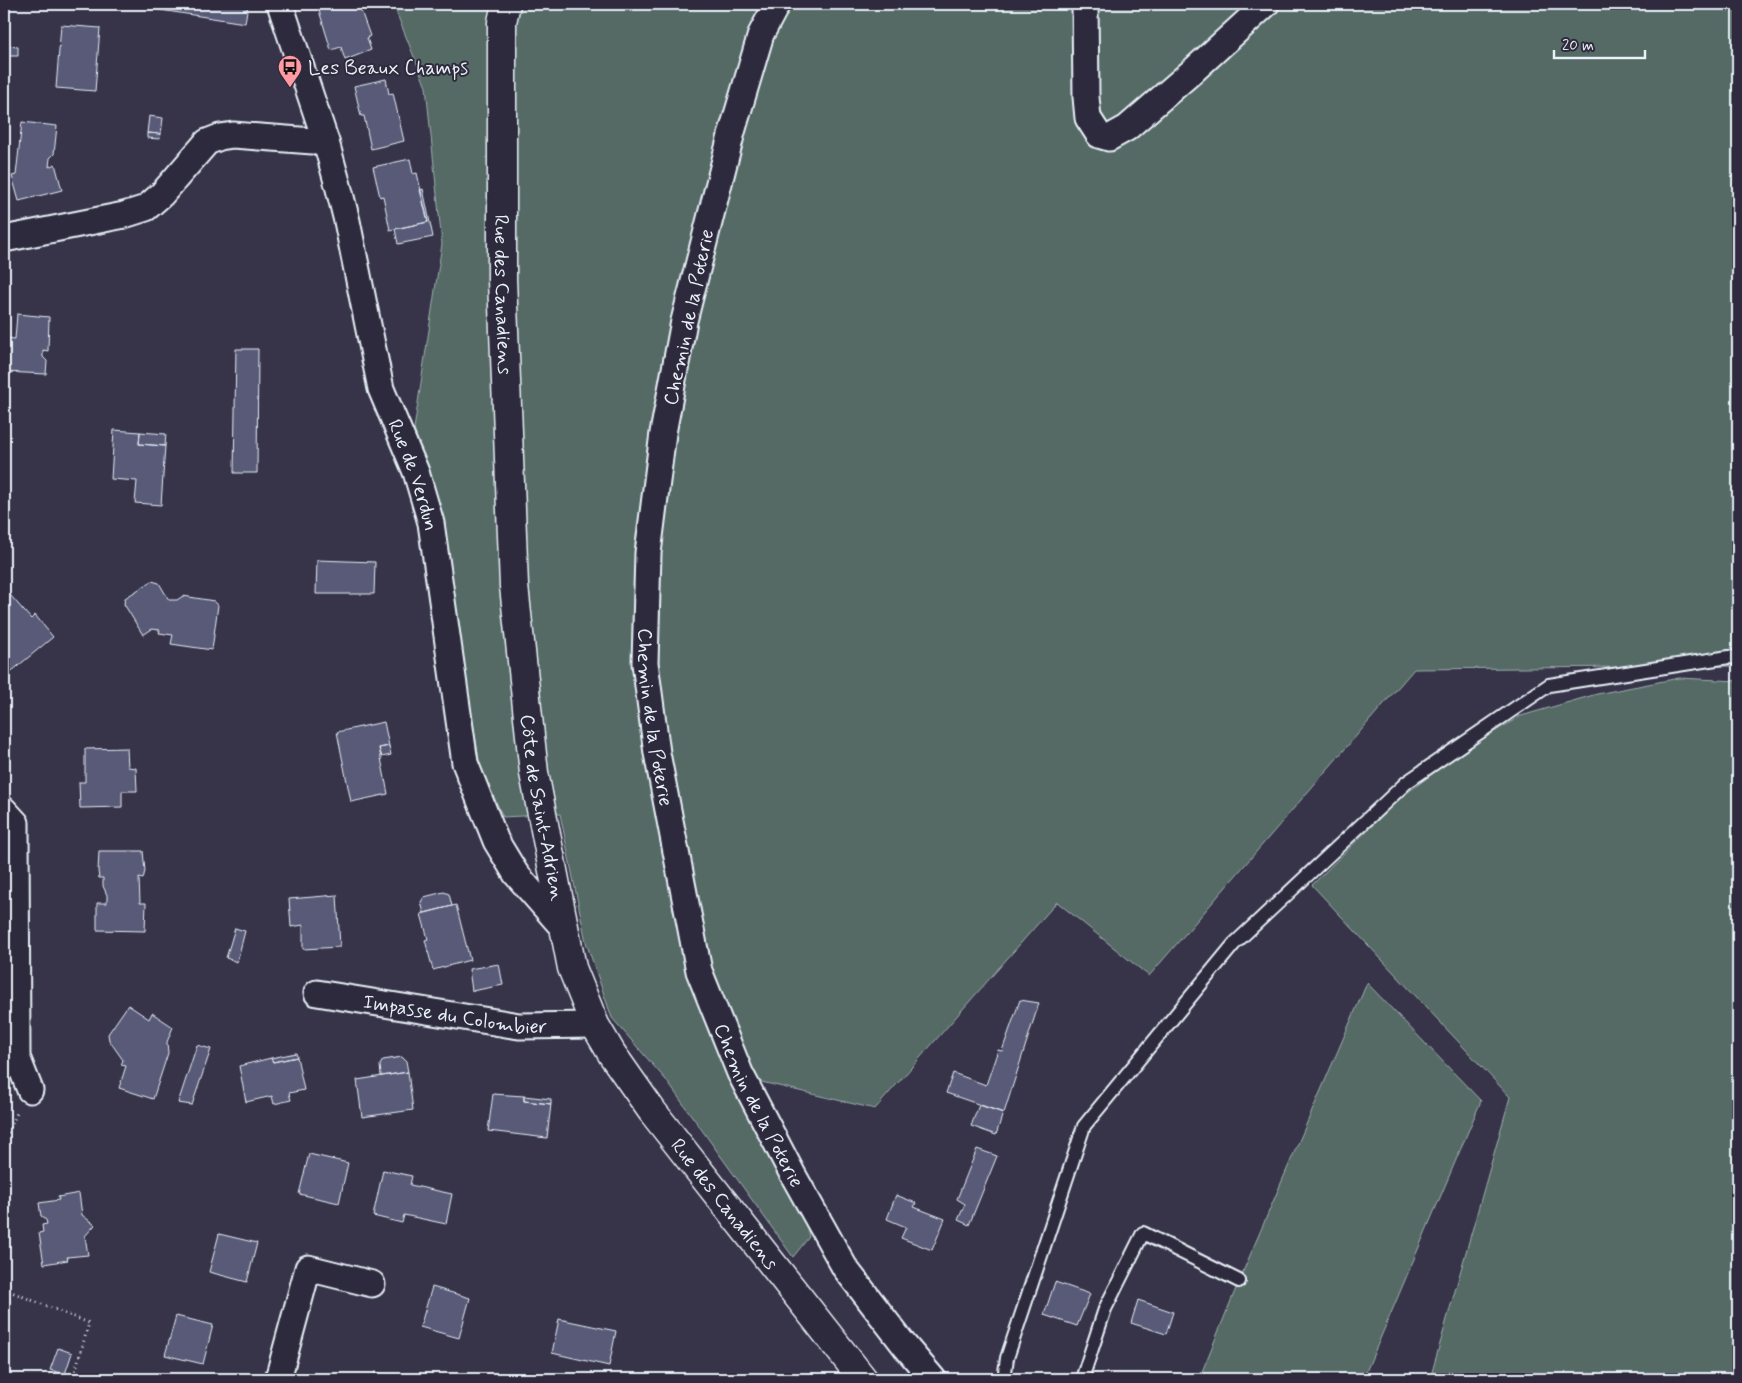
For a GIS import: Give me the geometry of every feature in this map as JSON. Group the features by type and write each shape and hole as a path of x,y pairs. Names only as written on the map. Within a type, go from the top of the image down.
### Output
{"main road":[{"name":"Rue des Canadiens","path":"506,4 502,22 502,279 514,586"},
{"name":"Côte de Saint-Adrien","path":"514,586 534,773 572,968 595,1025"},
{"name":"Rue des Canadiens","path":"595,1025 612,1054 652,1111 863,1379"}],"street":[{"name":"Rue de Verdun","path":"280,4 326,142 347,221 381,389 416,472 431,523 465,763 496,841 516,874 565,930"},
{"name":"Chemin de la Poterie","path":"777,4 760,34 734,123 684,320 664,433 648,553 645,663 657,753 699,971 733,1056 792,1173 845,1268 904,1346 933,1379"},
{"path":"1085,4 1088,118 1099,135 1110,138 1126,128 1266,4"},
{"path":"4,239 124,215 146,208 162,194 207,142 220,137 233,135 326,142"},
{"path":"4,810 16,823 17,1058 30,1090"},
{"name":"Impasse du Colombier","path":"317,993 518,1026 595,1025"},
{"path":"278,1379 308,1268 372,1284"}],"lane":[{"path":"1004,1379 1007,1358 1084,1126 1234,944 1407,782 1549,685 1729,657 1738,658"},
{"path":"1082,1379 1104,1309 1143,1233 1239,1281"}],"path":[{"path":"4,1289 89,1323 72,1379"}],"green space":[{"path":"393,4 1738,4 1738,666 1414,669 1149,976 1057,902 875,1109 728,1074 804,1213 809,1237 793,1257 666,1080 612,1018 586,942 560,814 503,817 480,766 439,510 414,429 442,244 426,87"},
{"path":"1679,678 1738,681 1738,1379 1430,1379 1510,1097 1312,885 1399,799 1468,747 1521,716 1597,694"},
{"path":"1367,983 1481,1101 1363,1379 1199,1379 1239,1281"}],"building":[{"path":"121,4 248,4 245,23"},
{"path":"317,4 372,4 373,7 361,11 370,36 367,38 371,50 345,60 341,47 331,50"},
{"path":"61,25 100,28 95,91 56,88"},
{"path":"9,46 18,47 18,56 9,56"},
{"path":"386,79 389,94 393,93 404,141 371,149 364,116 361,116 354,86"},
{"path":"149,116 163,118 161,134 147,133"},
{"path":"22,122 57,126 54,154 50,158 49,167 55,164 62,190 19,201 12,176 16,175"},
{"path":"147,133 161,134 160,139 147,138"},
{"path":"410,159 413,174 417,173 428,222 390,230 383,196 380,197 373,167"},
{"path":"423,189 433,237 398,244 395,229 428,222 420,190"},
{"path":"17,314 49,317 48,351 43,350 43,357 47,361 46,374 5,372 4,355 6,355 7,338 15,339"},
{"path":"236,349 258,349 257,473 234,473"},
{"path":"114,430 140,432 139,444 165,446 161,505 135,503 137,481 111,479"},
{"path":"140,432 166,434 165,446 139,444"},
{"path":"317,560 375,562 374,594 316,594"},
{"path":"152,581 159,583 169,600 177,600 183,596 214,601 218,605 212,650 171,644 173,635 159,633 160,630 152,629 143,635 124,604 125,598"},
{"path":"4,588 31,619 35,615 53,637 12,671 4,661"},
{"path":"384,722 389,746 379,748 388,794 351,802 337,732"},
{"path":"389,746 391,755 382,757 379,748"},
{"path":"127,748 128,767 136,768 137,791 122,791 122,807 80,808 79,782 85,782 85,749"},
{"path":"99,851 143,851 145,871 143,879 139,878 140,903 146,903 145,931 97,930 97,903 107,903 103,878 99,878"},
{"path":"444,892 449,894 452,906 424,913 421,902 424,897"},
{"path":"337,895 340,947 303,949 303,925 291,927 289,899"},
{"path":"456,905 470,960 433,970 425,940 428,939 421,914"},
{"path":"235,928 245,931 237,962 226,958"},
{"path":"499,964 503,985 472,991 469,969"},
{"path":"1020,1000 1039,1003 1004,1113 946,1093 953,1073 986,1085 998,1050 1002,1051"},
{"path":"128,1005 149,1019 152,1013 173,1027 167,1042 168,1053 153,1099 119,1088 126,1066 121,1065 123,1060 109,1040 108,1034"},
{"path":"197,1045 211,1049 192,1105 178,1103"},
{"path":"296,1053 297,1057 273,1062 271,1058"},
{"path":"297,1057 304,1090 289,1093 291,1100 274,1104 272,1096 246,1102 239,1066 271,1058 273,1062"},
{"path":"402,1057 406,1061 408,1072 381,1076 380,1065 383,1060"},
{"path":"408,1072 413,1110 362,1117 357,1080"},
{"path":"493,1094 524,1096 524,1101 551,1104 547,1138 488,1131"},
{"path":"524,1096 551,1099 551,1104 524,1101"},
{"path":"979,1105 1003,1113 996,1135 971,1126"},
{"path":"977,1149 997,1156 969,1225 958,1220 965,1204 957,1199"},
{"path":"309,1154 348,1163 339,1203 299,1194"},
{"path":"383,1170 412,1176 410,1185 452,1194 446,1224 404,1215 402,1223 373,1216"},
{"path":"79,1193 82,1215 95,1225 85,1236 88,1255 67,1257 68,1260 44,1264 39,1233 43,1232 42,1225 47,1224 46,1220 41,1216 39,1203 59,1200 58,1197"},
{"path":"896,1195 916,1203 914,1207 945,1219 932,1250 901,1238 906,1227 887,1219"},
{"path":"219,1234 257,1243 247,1282 209,1272"},
{"path":"1055,1282 1090,1294 1077,1326 1044,1315"},
{"path":"432,1287 470,1298 459,1338 420,1327"},
{"path":"1138,1300 1173,1312 1166,1334 1131,1323"},
{"path":"176,1316 213,1325 203,1364 165,1355"},
{"path":"559,1319 616,1331 609,1366 552,1353"},
{"path":"58,1348 72,1353 65,1374 50,1370"},
{"path":"375,1372 404,1379 374,1379"}],"place":[{"name":"Les Beaux Champs","path":"290,88"}]}
